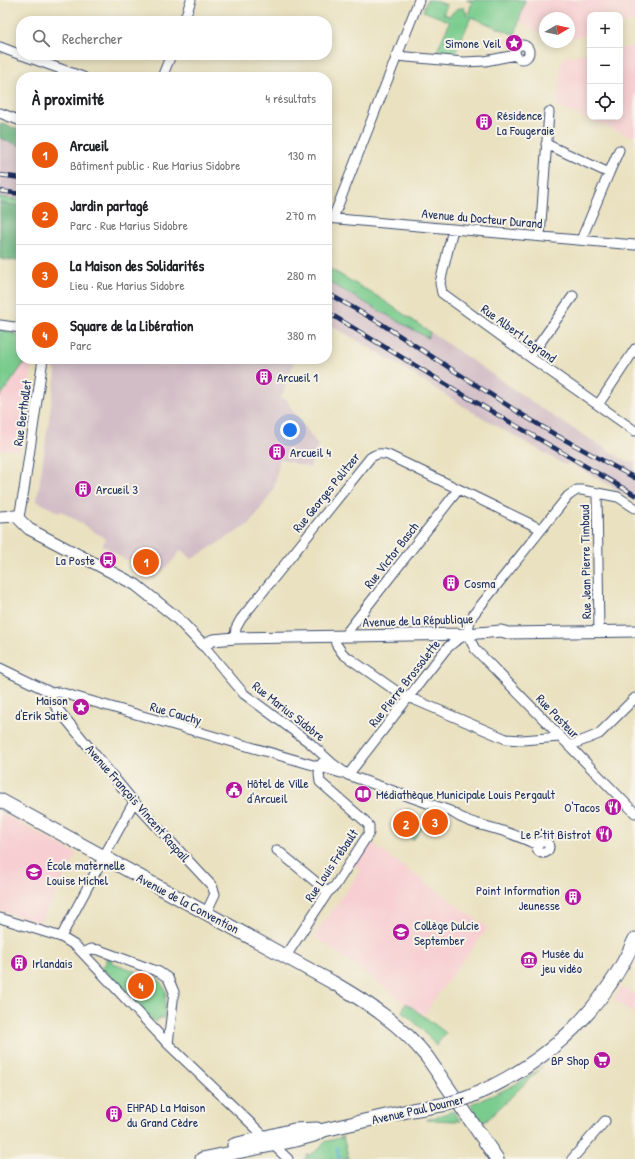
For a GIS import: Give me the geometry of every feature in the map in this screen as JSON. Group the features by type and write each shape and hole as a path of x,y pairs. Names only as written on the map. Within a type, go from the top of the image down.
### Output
{"main road":[{"name":"Avenue de la Convention","path":"0,800 286,956 374,1008 393,1022 415,1043 438,1073 497,1159"},
{"name":"Avenue Paul Doumer","path":"269,1141 301,1129 324,1130 412,1110 447,1104 467,1098 519,1072 550,1051 584,1018 608,986 628,955 635,939"},
{"path":"194,1159 214,1150 269,1141"},
{"path":"202,1159 269,1141"}],"street":[{"path":"186,16 191,0"},
{"path":"332,213 418,0"},
{"path":"0,47 16,53"},
{"path":"396,56 464,62 516,55"},
{"path":"35,60 69,72"},
{"path":"164,72 169,60"},
{"path":"540,236 549,112"},
{"path":"0,113 16,119"},
{"path":"546,144 609,173"},
{"path":"581,240 619,150"},
{"name":"Avenue du Docteur Durand","path":"332,218 635,245"},
{"name":"Rue Albert Legrand","path":"453,229 440,283 442,293 635,431"},
{"path":"530,357 573,296"},
{"path":"0,325 16,327"},
{"path":"598,405 635,349"},
{"name":"Rue Berthollet","path":"19,517 42,364"},
{"name":"Rue Georges Politzer","path":"235,638 236,628 241,619 370,458 374,455 383,454 388,456 541,529"},
{"name":"Rue Victor Basch","path":"340,636 458,490"},
{"path":"468,634 470,621 473,615 568,496 577,490 582,490 621,498 635,508"},
{"name":"Rue Jean Pierre Timbaud","path":"597,493 599,632"},
{"path":"0,517 12,515 19,517"},
{"name":"Rue Marius Sidobre","path":"19,517 29,529 136,585 177,618 203,645 244,694 310,743 333,764 348,775 450,811 461,819 481,826 497,829 538,845"},
{"name":"Avenue de la République","path":"203,645 213,640 235,638 468,634 501,631 508,633 635,631"},
{"name":"Rue Pierre Brossolette","path":"348,775 446,649 454,642 468,634"},
{"name":"Rue Pasteur","path":"468,634 475,649 635,813"},
{"path":"340,636 336,644 343,654 399,693 506,739 522,740 560,737"},
{"name":"Rue Cauchy","path":"0,668 52,693 59,692 348,775"},
{"name":"Avenue François Vincent Raspail","path":"52,693 51,698 53,703 134,802 212,886 215,894 206,913"},
{"path":"569,746 599,734 635,698"},
{"name":"Rue Louis Frébault","path":"286,956 328,892 335,886 367,838 369,830 365,821 321,785 318,779 323,755"},
{"path":"60,937 134,802"},
{"path":"277,850 328,892"},
{"path":"0,918 60,937 76,946 92,965 168,1044 288,1159"},
{"path":"83,953 92,949 99,950 159,972 168,978 174,992 168,1044"},
{"path":"572,1159 605,1121"}],"shaded area":[{"path":"525,0 635,0 635,22 623,24 623,12 587,12 587,35 575,37 575,12 539,12 539,33 519,21"},
{"path":"635,46 635,136 628,135 590,120 623,120 623,48"},
{"path":"587,53 587,119 557,107 561,63 565,57"},
{"path":"0,123 16,128 16,206 0,203"},
{"path":"332,270 398,310 556,418 627,462 635,462 635,502 625,494 569,463 567,466 471,411 379,353 332,326"},
{"path":"23,364 32,364 20,450 0,450 0,397"},
{"path":"50,364 294,364 281,398 287,399 290,407 318,445 310,468 280,459 274,489 251,523 192,559 181,550 169,565 153,579 147,573 102,545 106,539 61,511 59,513 37,501 56,371 50,366"},
{"name":"École maternelle Louise Michel","path":"0,812 77,854 40,923 0,911"},
{"name":"Collège Dulcie September","path":"370,842 488,928 423,1016 314,936 361,870 354,865"},
{"path":"621,987 635,995 635,1014 613,1000"}],"green space":[{"path":"427,0 433,0 447,5 443,14 450,16 456,9 465,8 464,11 467,12 466,15 468,16 472,2 466,0 525,0 515,35 471,17 455,54 436,53 449,21 423,11"},
{"path":"0,123 16,128 16,144 0,138"},
{"path":"0,197 16,199 16,206 0,203"},
{"path":"0,203 16,206 16,261 0,259"},
{"path":"332,270 380,298 430,332 428,338 332,284"},
{"path":"0,329 16,334 16,364 23,364 0,397"},
{"path":"408,808 418,816 414,823 422,828 413,840 396,826"},
{"path":"106,957 112,959 111,962 159,980 166,991 164,1018 160,1018 155,1023 101,967 106,964"},
{"path":"406,1003 446,1033 436,1046 422,1029 402,1011"},
{"path":"543,1066 485,1122 481,1121 471,1104 509,1088 527,1078"},
{"path":"453,1111 460,1121 426,1120"},
{"path":"343,1137 349,1159 304,1159 308,1154 309,1156 319,1149 324,1142"}],"waterway":[{"path":"337,1148 339,1159"}],"railway":[{"path":"0,175 16,177"},
{"path":"0,191 16,193"},
{"path":"332,296 380,323 521,414 635,478"},
{"path":"332,315 467,397 635,495"}],"place":[{"name":"Simone Veil","path":"514,43"},
{"name":"Résidence La Fougeraie","path":"484,122"},
{"name":"Arcueil 1","path":"264,377"},
{"name":"Arcueil 4","path":"277,452"},
{"name":"Arcueil 3","path":"83,489"},
{"name":"La Poste","path":"108,560"},
{"name":"Arcueil","path":"146,562"},
{"name":"Cosma","path":"451,583"},
{"name":"Maison d'Erik Satie","path":"81,707"},
{"name":"Hôtel de Ville d'Arcueil","path":"234,790"},
{"name":"Médiathèque Municipale Louis Pergault","path":"363,794"},
{"name":"O'Tacos","path":"613,807"},
{"name":"La Maison des Solidarités","path":"435,822"},
{"name":"Jardin partagé","path":"406,824"},
{"name":"Le P'tit Bistrot","path":"604,834"},
{"name":"École maternelle Louise Michel","path":"34,872"},
{"name":"Point Information Jeunesse","path":"573,897"},
{"name":"Collège Dulcie September","path":"401,932"},
{"name":"Musée du jeu vidéo","path":"529,960"},
{"name":"Irlandais","path":"19,963"},
{"name":"Square de la Libération","path":"141,986"},
{"name":"BP Shop","path":"602,1060"},
{"name":"EHPAD La Maison du Grand Cèdre","path":"114,1114"}]}
